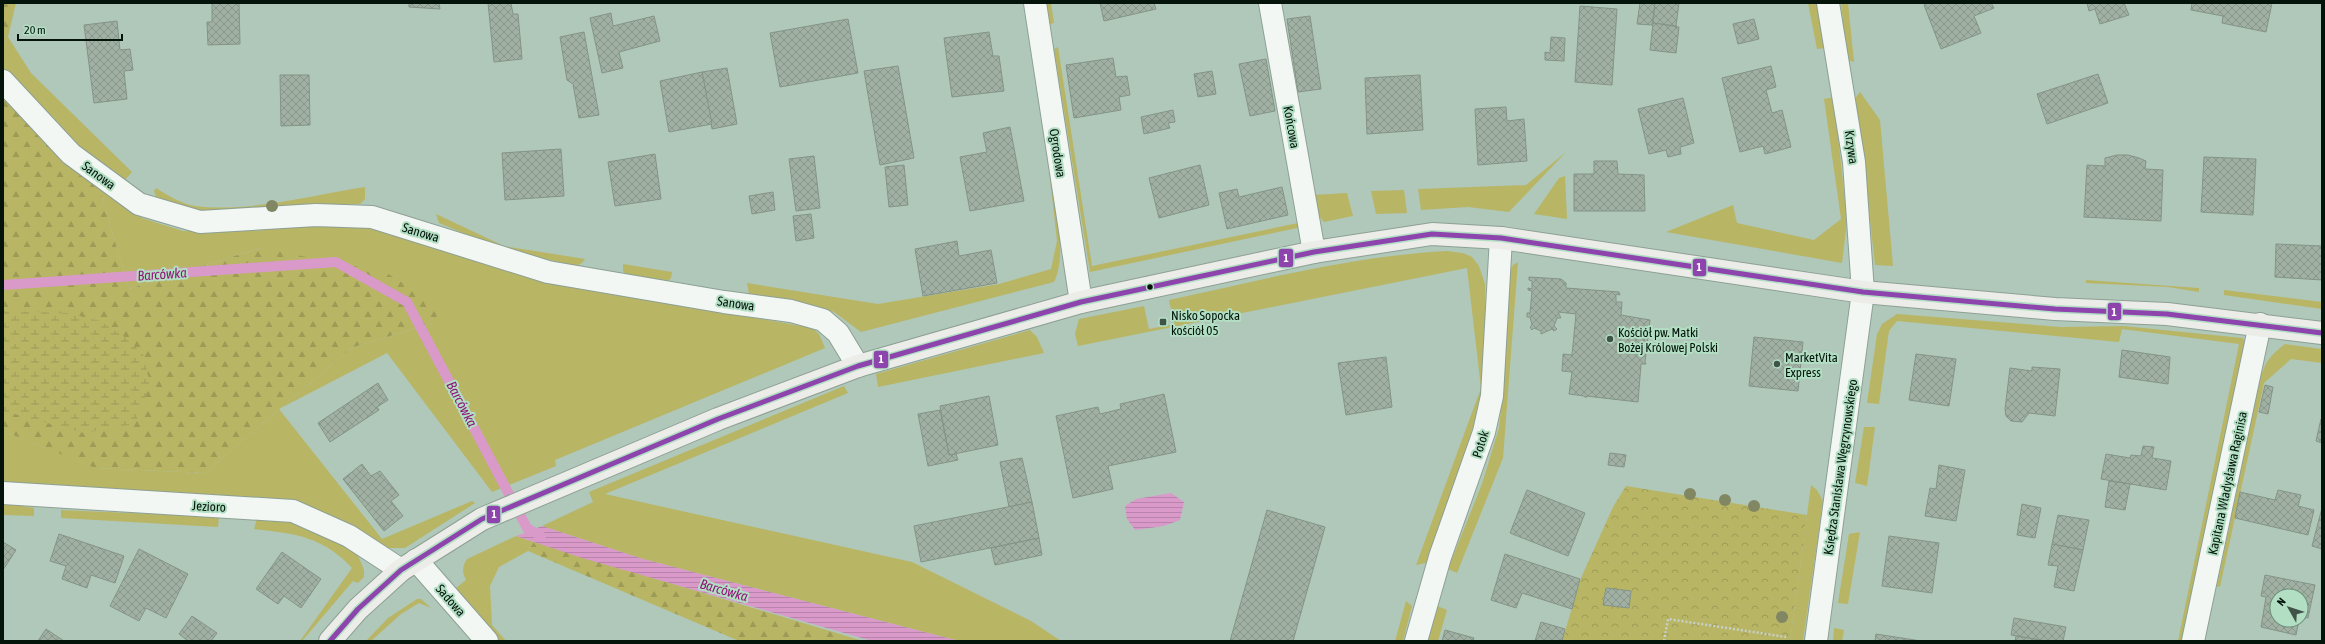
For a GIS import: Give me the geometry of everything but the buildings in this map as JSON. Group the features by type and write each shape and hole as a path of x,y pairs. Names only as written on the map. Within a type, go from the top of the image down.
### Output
{"street":[{"name":"Ogrodowa","path":"1035,3 1081,302"},
{"name":"Końcowa","path":"1270,3 1314,252"},
{"name":"Krzywa","path":"1828,3 1854,162 1863,292"},
{"name":"Sanowa","path":"3,81 71,154 139,204 200,222 316,215 372,217 548,272 724,302 791,311 822,320 838,333 858,366"},
{"path":"330,641 358,609 408,565 482,518 718,419 858,366 1081,302 1314,252 1432,234 1501,238 1863,292 2055,309 2167,314 2260,324 2322,333"},
{"name":"Potok","path":"1416,641 1440,558 1484,432 1492,396 1501,238"},
{"name":"Księdza Stanisława Węgrzynowskiego","path":"1816,641 1863,292"},
{"name":"Kapitana Władysława Raginisa","path":"2193,641 2260,324"},
{"name":"Jezioro","path":"3,493 293,511 408,565"},
{"name":"Sadowa","path":"408,565 487,641"}],"path":[{"path":"1664,641 1668,619 1788,637"}],"green space":[{"path":"3,3 16,3 8,37 3,43"},
{"path":"1045,3 1051,3 1054,23 1050,24"},
{"path":"1808,3 1818,3 1825,48 1817,49"},
{"path":"1841,3 1848,3 1854,62 1847,60"},
{"path":"8,37 31,73 132,172 124,181 98,164 53,123 16,84 3,67 3,43"},
{"path":"1058,47 1092,266 1298,223 1302,227 1090,272 1054,49"},
{"path":"1860,92 1880,120 1893,266 1875,265 1865,175 1853,101"},
{"path":"1834,97 1847,221 1842,263 1666,232 1733,205 1737,223 1814,240 1841,219 1824,99"},
{"path":"3,98 54,150 99,187 129,289 260,248 385,272 440,306 435,322 351,348 205,473 95,468 3,431"},
{"path":"1044,126 1060,229 1059,268 1054,282 861,332 834,312 819,307 749,294 747,283 878,304 999,284 1051,269 1057,241"},
{"path":"1566,152 1509,212 1468,207 1421,210 1418,189 1526,185"},
{"path":"1565,176 1567,219 1534,214 1559,178"},
{"path":"99,187 142,218 183,231 255,231 330,222 378,226 706,309 812,328 819,334 825,348 555,460 556,466 492,492 387,353 281,408 351,348 435,322 260,248 129,289"},
{"path":"365,187 365,199 360,204 309,204 263,210 191,212 157,199 154,191 156,188 175,199 190,205 215,208 280,202"},
{"path":"1404,190 1407,213 1376,214 1371,191"},
{"path":"1347,193 1353,216 1324,222 1318,215 1312,195"},
{"path":"436,214 504,246 585,259 582,263 576,266 499,248 439,223"},
{"path":"1447,251 1463,253 1472,257 1479,266 1485,284 1485,362 1480,402 1458,479 1426,563 1416,565 1481,388 1467,268 1078,346 1075,334 1079,319 1144,306 1149,329 1174,324 1169,300 1342,263"},
{"path":"1518,262 1503,458 1457,573 1448,569 1482,484 1499,428 1505,371 1508,276 1513,265"},
{"path":"623,264 672,272 671,278 666,283 627,275 623,271"},
{"path":"2086,280 2199,288 2199,292 2168,287 2086,283"},
{"path":"2224,290 2322,302 2322,309 2224,295"},
{"path":"3,311 67,313 100,321 122,335 143,354 150,384 135,424 84,433 3,411"},
{"path":"1897,314 2061,327 2123,326 2243,338 2245,344 2185,641 2178,641 2239,344 2122,329 2119,342 1897,321 1889,331 1879,404 1867,403 1877,334 1882,324"},
{"path":"1030,330 1037,337 1044,353 878,387 876,374"},
{"path":"2285,344 2322,349 2322,363 2291,359 2264,383 2220,587 2217,586 2259,384 2268,361 2274,353"},
{"path":"844,386 848,393 605,494 912,562 1031,621 1061,641 959,641 643,559 542,526 593,502 589,492"},
{"path":"279,409 382,539 472,501 475,503 405,548 389,548 352,527 3,485 3,431 96,468 205,473"},
{"path":"1864,427 1875,427 1867,486 1855,483"},
{"path":"1811,485 1817,490 1823,501 1803,641 1790,641"},
{"path":"1626,486 1807,515 1790,641 1562,641 1581,578 1613,507"},
{"path":"3,503 34,508 34,516 3,515"},
{"path":"61,510 219,517 218,527 61,518"},
{"path":"257,518 288,520 317,529 357,553 364,570 364,577 358,583 353,581 302,641 300,641 352,568 330,549 308,538 254,529"},
{"path":"1860,532 1848,604 1838,603 1849,534"},
{"path":"516,536 534,542 528,551 499,567 490,586 492,625 506,641 497,641 468,607 456,588 466,580 463,570 467,559"},
{"path":"534,542 863,641 739,641 528,551"},
{"path":"417,599 421,599 431,608 419,603 401,614 371,641 366,641 388,618"},
{"path":"1406,601 1412,606 1403,641 1395,641"},
{"path":"1437,606 1447,610 1438,641 1428,641"},
{"path":"1834,628 1844,630 1842,641 1833,641"}],"water":[{"path":"1171,493 1184,502 1180,520 1164,526 1135,530 1127,519 1125,506 1136,499"},
{"path":"542,526 643,559 959,641 872,641 582,558 516,536"}],"waterway":[{"name":"Barcówka","path":"3,285 336,262 407,302 527,528 541,536"}],"transit line":[{"name":"1","path":"330,641 358,609 401,570 482,519 718,419 858,366 1081,302 1314,252 1432,234 1501,238 1863,292 2055,309 2167,314 2322,333"}],"place":[{"name":"Nisko Sopocka kościół 05","path":"1163,322"},
{"name":"Kościół pw. Matki Bożej Królowej Polski","path":"1610,339"},
{"name":"MarketVita Express","path":"1777,364"}]}
